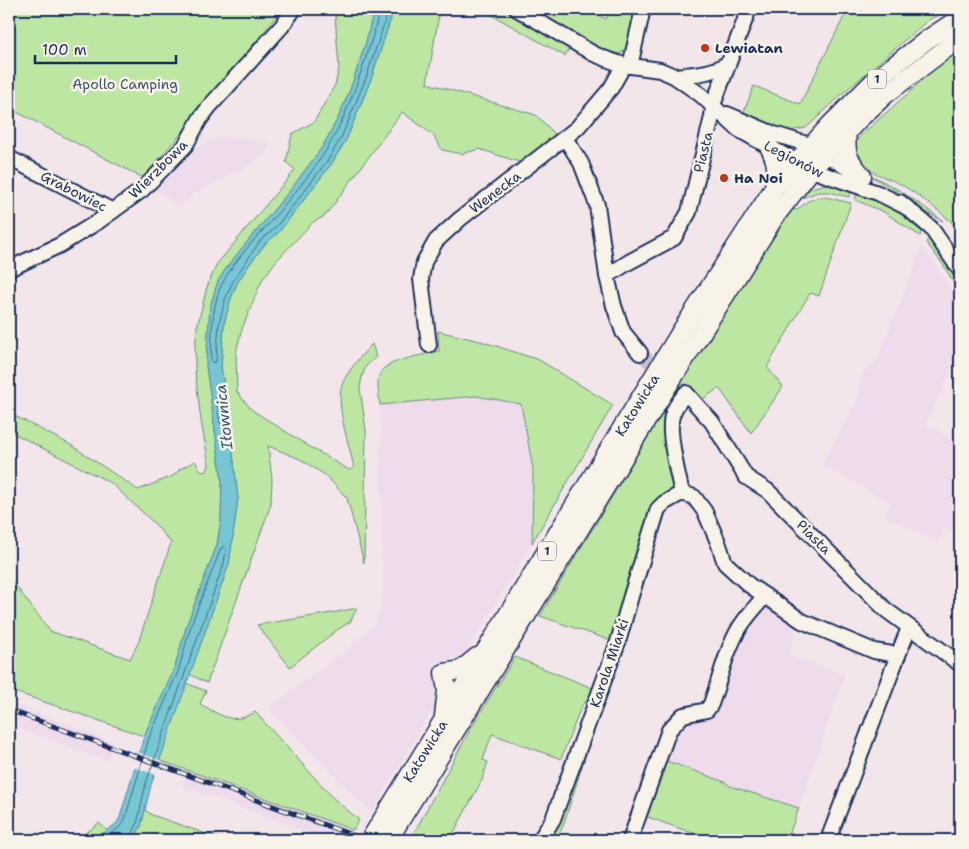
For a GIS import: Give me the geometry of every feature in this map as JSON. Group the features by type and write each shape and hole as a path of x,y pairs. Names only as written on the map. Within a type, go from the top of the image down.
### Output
{"main road":[{"name":"Katowicka","path":"370,840 682,330 774,188 803,166 875,80 960,18"},
{"name":"Katowicka","path":"818,149 848,130 886,94 960,38"},
{"path":"848,130 846,145 849,159 862,176"},
{"path":"768,146 776,161 777,169 774,188"},
{"name":"Katowicka","path":"388,840 776,214 803,166"},
{"path":"444,720 447,690 444,673 461,670 490,645"}],"street":[{"name":"Wierzbowa","path":"9,269 60,245 142,190 185,146 209,107 282,26 294,9"},
{"path":"517,9 594,54 608,60 660,70 674,76 689,85 715,107 728,63 750,9"},
{"name":"Wenecka","path":"429,345 421,279 424,262 436,241 460,219 565,138 588,117 627,65 643,9"},
{"path":"674,76 711,72 720,69 728,63"},
{"name":"Legionów","path":"715,107 774,134 818,149 862,176 932,228 960,270"},
{"name":"Legionów","path":"715,107 739,130 803,166 878,194 906,207"},
{"name":"Piasta","path":"608,276 628,262 674,238 683,225 689,212 715,107"},
{"path":"565,138 581,163 597,205 614,306 623,332 640,353"},
{"name":"Grabowiec","path":"9,158 113,211"},
{"name":"Piasta","path":"682,493 675,460 671,424 672,414 686,393 712,422 746,477 768,491 886,610 960,664"},
{"path":"682,493 694,497 705,512 725,563 765,596 802,621 874,651 898,655"},
{"name":"Karola Miarki","path":"540,840 553,818 618,642 658,509 664,503 682,493"},
{"path":"630,840 669,730 683,715 707,710 711,704 735,637 748,615 765,596"},
{"path":"828,840 910,628"}],"shaded area":[{"path":"221,137 247,138 272,144 263,156 242,170 219,180 195,194 179,207 154,189 200,145"},
{"path":"922,247 932,259 960,304 960,351 926,424 960,443 960,512 950,532 944,529 937,543 884,515 891,503 821,465 857,402 863,372 877,360"},
{"path":"476,396 521,404 533,469 532,543 371,813 268,708 346,650 376,623 383,599 380,405"},
{"path":"762,604 768,605 794,622 795,632 789,655 845,675 799,808 730,786 725,782 664,760 679,722 710,713 738,639"},
{"path":"9,702 113,742 107,761 9,725"},
{"path":"188,770 353,830 347,840 329,840 182,786"}],"green space":[{"name":"Apollo Camping","path":"9,9 282,9 196,116 143,178 9,108"},
{"path":"337,9 374,9 366,42 339,116 323,146 292,188 229,264 218,281 210,307 206,365 222,481 221,520 217,545 187,624 174,670 144,736 9,690 9,577 50,631 130,659 138,643 171,543 155,524 111,483 9,431 9,413 71,445 138,490 173,476 180,469 195,461 202,472 207,471 209,465 195,371 195,348 197,327 207,287 217,264 295,170 286,162 292,134 314,122 335,85 339,68 335,15"},
{"path":"394,9 440,9 427,83 536,115 557,136 525,164 479,149 462,154 442,150 433,135 402,112 325,216 313,222 276,261 262,280 242,329 236,352 237,392 252,410 349,470 354,468 344,426 340,394 347,375 372,344 376,357 366,366 360,388 366,430 364,563 347,498 325,475 300,459 268,446 272,479 271,504 207,683 189,674 229,564 238,499 229,417 221,367 224,324 230,301 237,283 249,265 265,244 279,232 332,163 347,138 371,79"},
{"path":"481,9 504,9 569,48 565,56"},
{"path":"531,9 587,9 606,19 612,9 637,9 628,46 620,54 585,42"},
{"path":"848,9 949,9 927,21 850,87 806,128 789,131 743,114 754,86 800,104"},
{"path":"960,49 960,231 925,200 897,182 864,167 856,158 854,149 859,137 941,61"},
{"path":"867,174 897,189 943,221 924,211 898,192"},
{"path":"826,184 852,189 849,197 829,192 818,192 797,200 811,188"},
{"path":"858,191 899,210 922,227 920,236 884,212 855,200"},
{"path":"819,197 851,203 819,296 810,293 767,367 783,387 751,433 719,388 699,402 680,382 793,209 797,210 808,201"},
{"path":"931,239 945,258 960,282 960,294 944,266 926,242"},
{"path":"438,331 484,342 539,360 613,405 532,543 533,469 521,404 476,396 380,405 378,384 380,373 384,368 398,361 439,351"},
{"path":"677,389 682,394 669,414 675,491 658,501 615,642 540,616"},
{"path":"357,608 350,622 290,667 257,625 332,613"},
{"path":"515,657 595,689 581,707 561,759 492,734 483,760 488,762 482,780 453,834 467,840 410,840 471,728"},
{"path":"186,683 206,691 200,704 221,715 233,719 255,712 333,798 359,820 353,830 159,760"},
{"path":"606,691 563,826 556,840 545,840"},
{"path":"664,760 725,782 730,786 799,808 787,840 712,840 642,815"},
{"path":"145,810 152,815 224,840 134,840 141,826"},
{"path":"99,823 108,831 94,840 77,840"}],"water":[{"name":"Iłownica","path":"374,9 394,9 371,79 347,138 332,163 279,232 265,244 249,265 237,283 230,301 224,324 221,367 229,417 238,499 229,564 151,785 141,826 134,840 94,840 117,823 120,817 144,736 174,670 187,624 217,545 221,520 222,481 206,365 210,307 218,281 229,264 292,188 323,146 350,90 366,42"}],"pier":[{"path":"137,752 162,761 157,775 133,767"}],"tunnel":[{"path":"640,353 686,393"}],"railway":[{"path":"9,710 366,840"}],"place":[{"name":"Lewiatan","path":"705,48"},
{"name":"Ha Noi","path":"724,178"}]}
